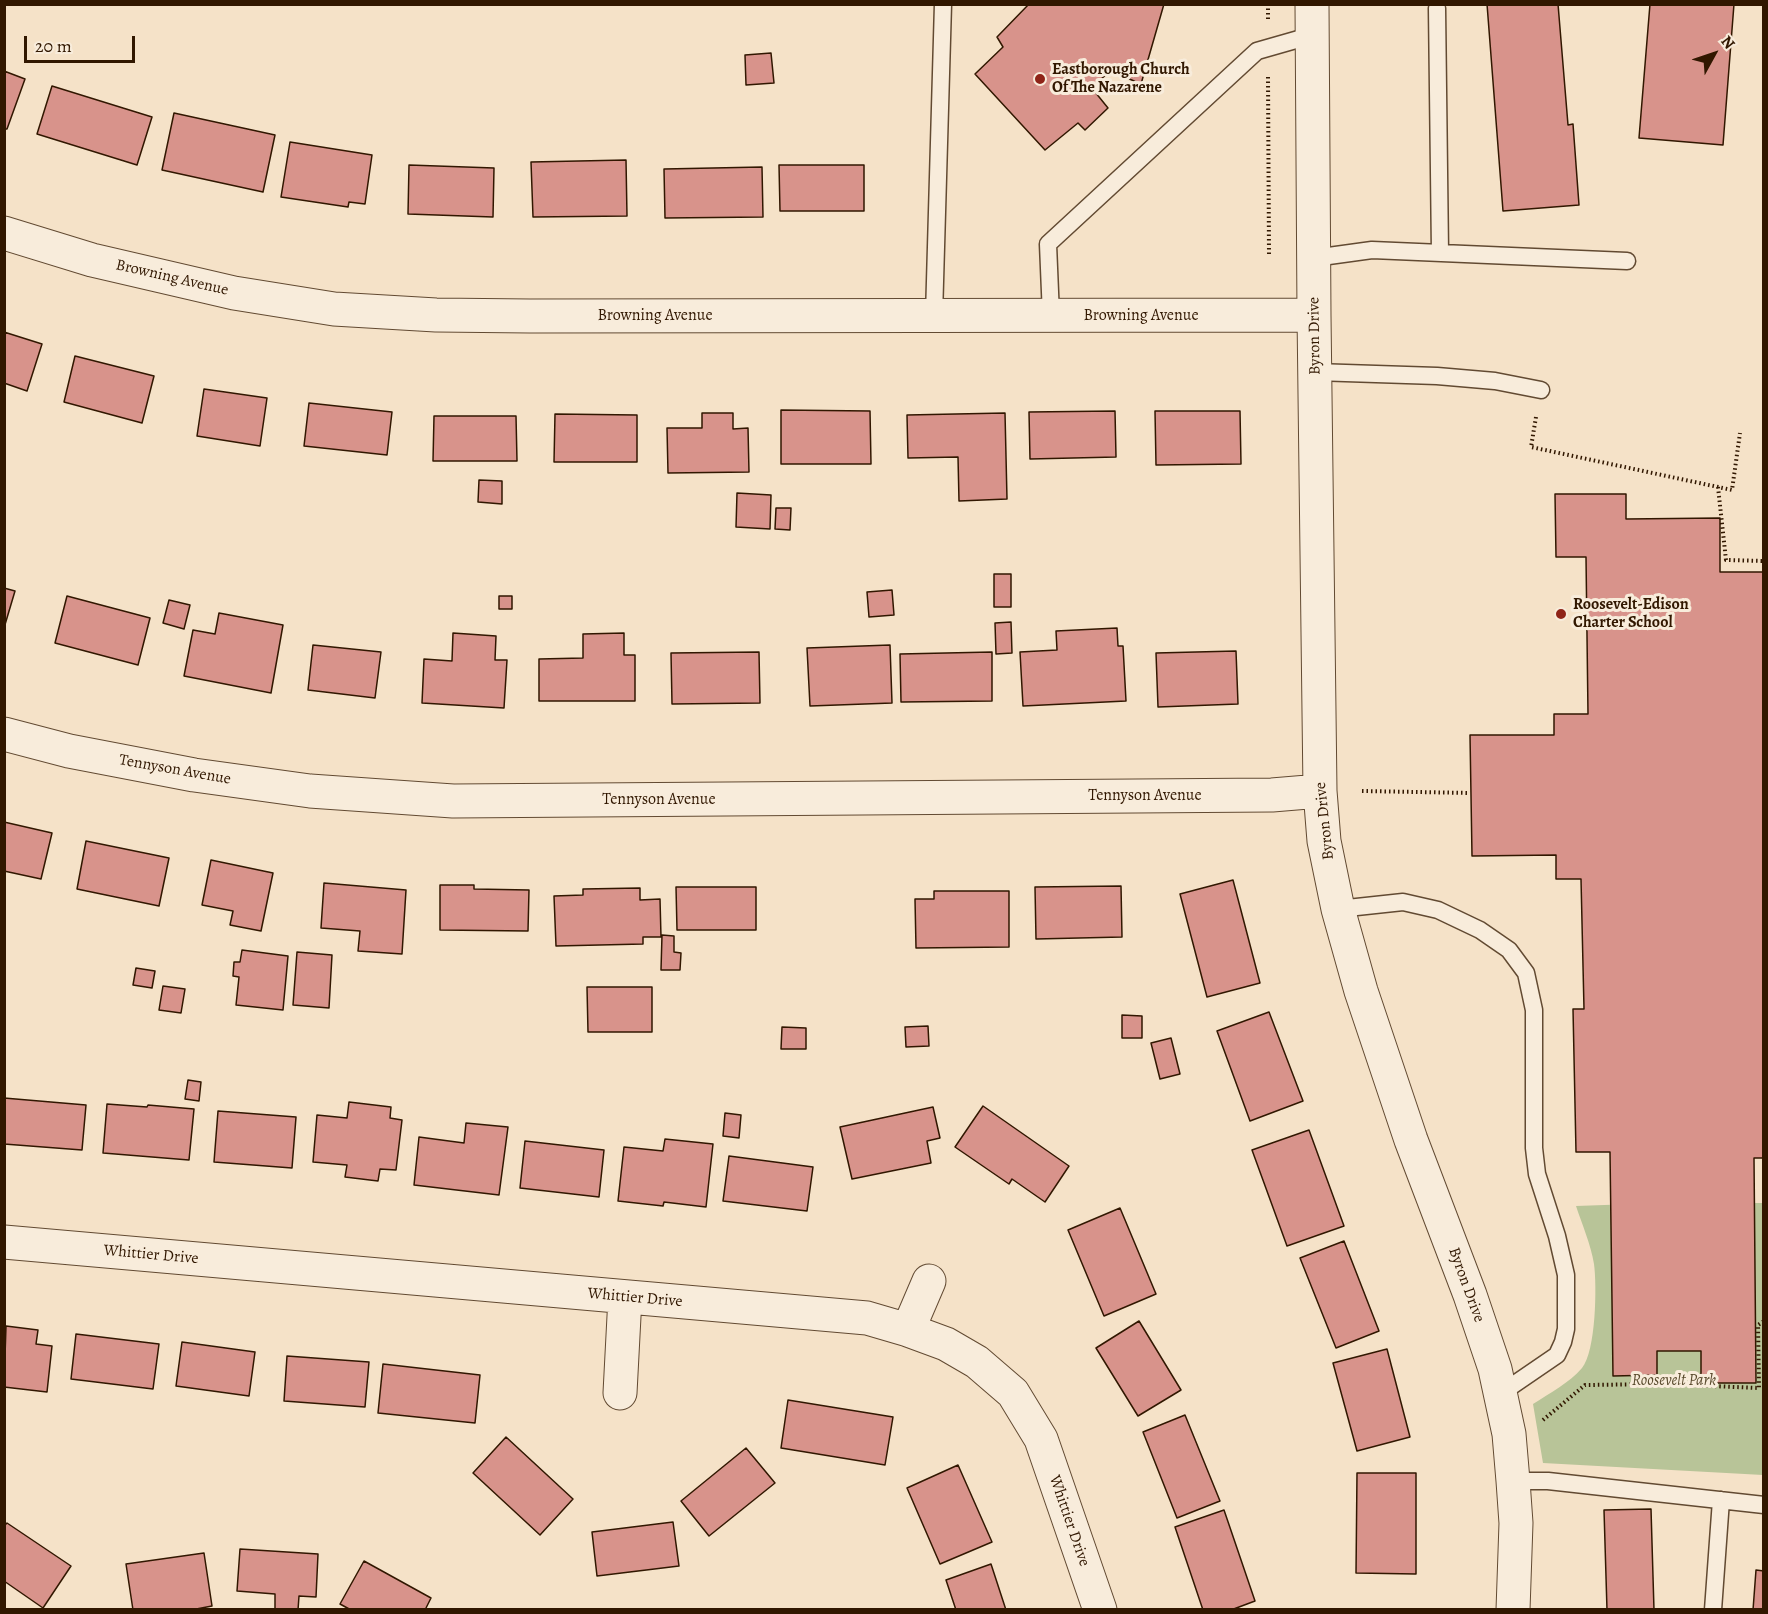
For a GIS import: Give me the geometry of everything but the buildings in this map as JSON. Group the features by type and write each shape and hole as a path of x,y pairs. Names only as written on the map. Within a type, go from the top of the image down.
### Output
{"street":[{"name":"Byron Drive","path":"1312,20 1320,791 1324,841 1338,909 1360,991 1411,1140 1470,1295 1495,1369 1509,1434 1513,1481 1515,1523 1513,1610"},
{"name":"Browning Avenue","path":"4,232 92,260 190,283 234,293 334,309 436,315 530,316 1314,315"},
{"name":"Tennyson Avenue","path":"4,734 69,751 194,775 310,791 453,801 1272,795 1320,791"},
{"name":"Whittier Drive","path":"4,1242 867,1318 909,1330 946,1344 977,1362 1012,1393 1041,1439 1100,1610"},
{"path":"909,1330 929,1281"},
{"path":"620,1393 625,1297"}],"lane":[{"path":"934,316 943,4"},
{"path":"1437,8 1440,253"},
{"path":"1051,316 1048,244 1257,51 1268,48 1312,20"},
{"path":"1314,258 1372,250 1627,261"},
{"path":"1315,372 1437,376 1495,381 1541,390"},
{"path":"1338,909 1403,902 1438,910 1480,930 1509,950 1526,973 1534,1010 1534,1148 1537,1174 1557,1236 1566,1275 1566,1329 1557,1355 1500,1394"},
{"path":"1513,1481 1548,1481 1764,1505"},
{"path":"1713,1610 1721,1500"}],"path":[{"path":"1268,4 1269,254"},
{"path":"1541,390 1531,447 1732,490 1740,433"},
{"path":"1719,487 1726,561 1764,561"},
{"path":"1362,791 1470,793"},
{"path":"1543,1420 1585,1385 1664,1384 1759,1388 1758,1325 1764,1320"}],"green space":[{"name":"Roosevelt Park","path":"1763,1203 1763,1475 1543,1463 1533,1404 1565,1383 1582,1368 1587,1360 1593,1333 1594,1264 1576,1206"}],"place":[{"name":"Eastborough Church Of The Nazarene","path":"1040,79"},
{"name":"Roosevelt-Edison Charter School","path":"1561,614"}]}
